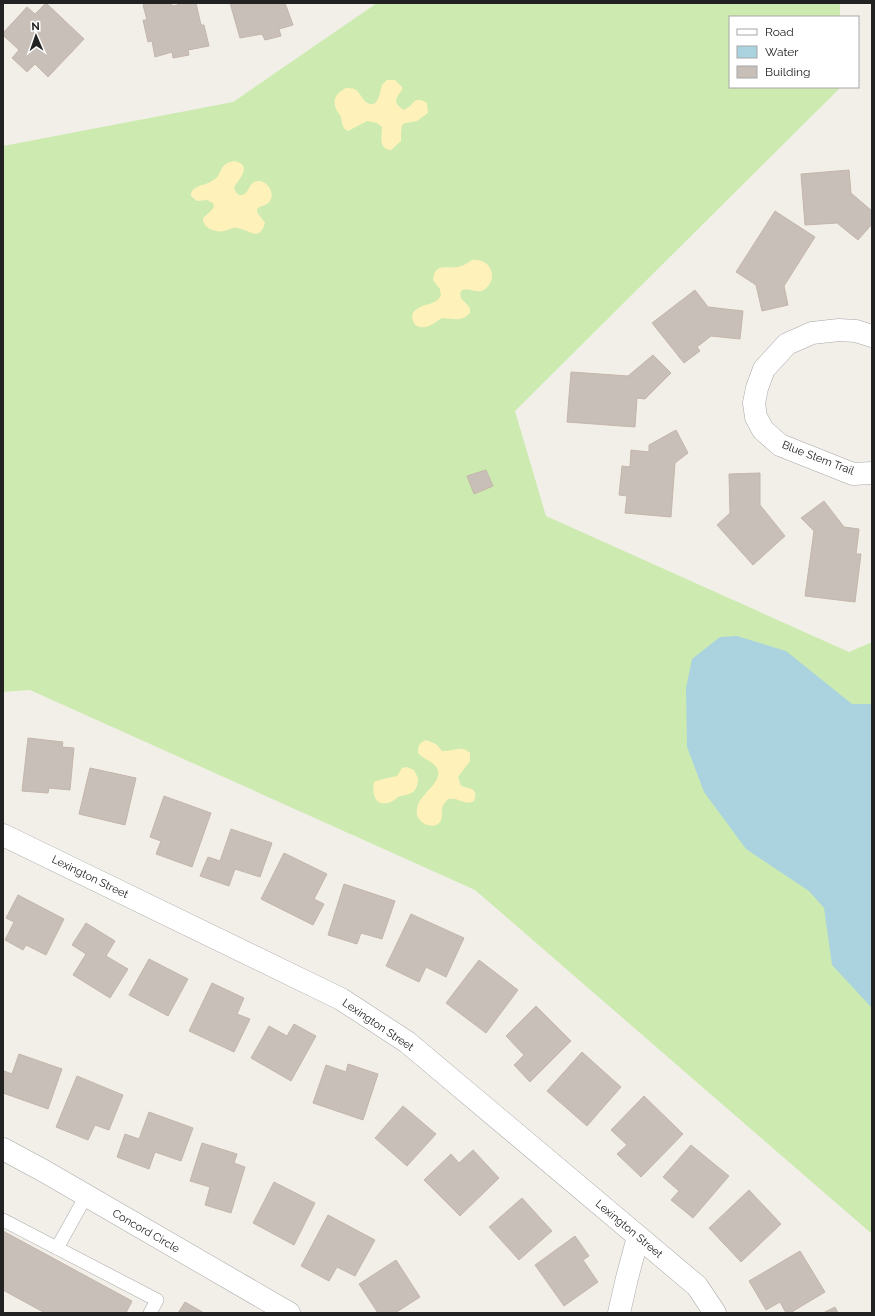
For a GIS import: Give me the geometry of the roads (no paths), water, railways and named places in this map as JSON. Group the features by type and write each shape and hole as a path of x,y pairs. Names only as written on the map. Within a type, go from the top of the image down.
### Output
{"street":[{"name":"Blue Stem Trail","path":"872,336 856,331 839,330 812,333 787,344 764,368 757,388 754,403 756,417 763,430 780,445 853,474 872,473"},
{"name":"Lexington Street","path":"3,835 341,999 407,1042 697,1286 715,1313"},
{"name":"Concord Circle","path":"3,1149 289,1313"},
{"path":"619,1313 638,1237"}],"lane":[{"path":"57,1248 86,1196"},
{"path":"3,1220 157,1300 150,1313"}],"water":[{"path":"737,636 786,651 852,704 872,704 872,1008 832,965 824,908 809,891 746,849 704,792 687,747 686,688 692,659 720,637"}]}
